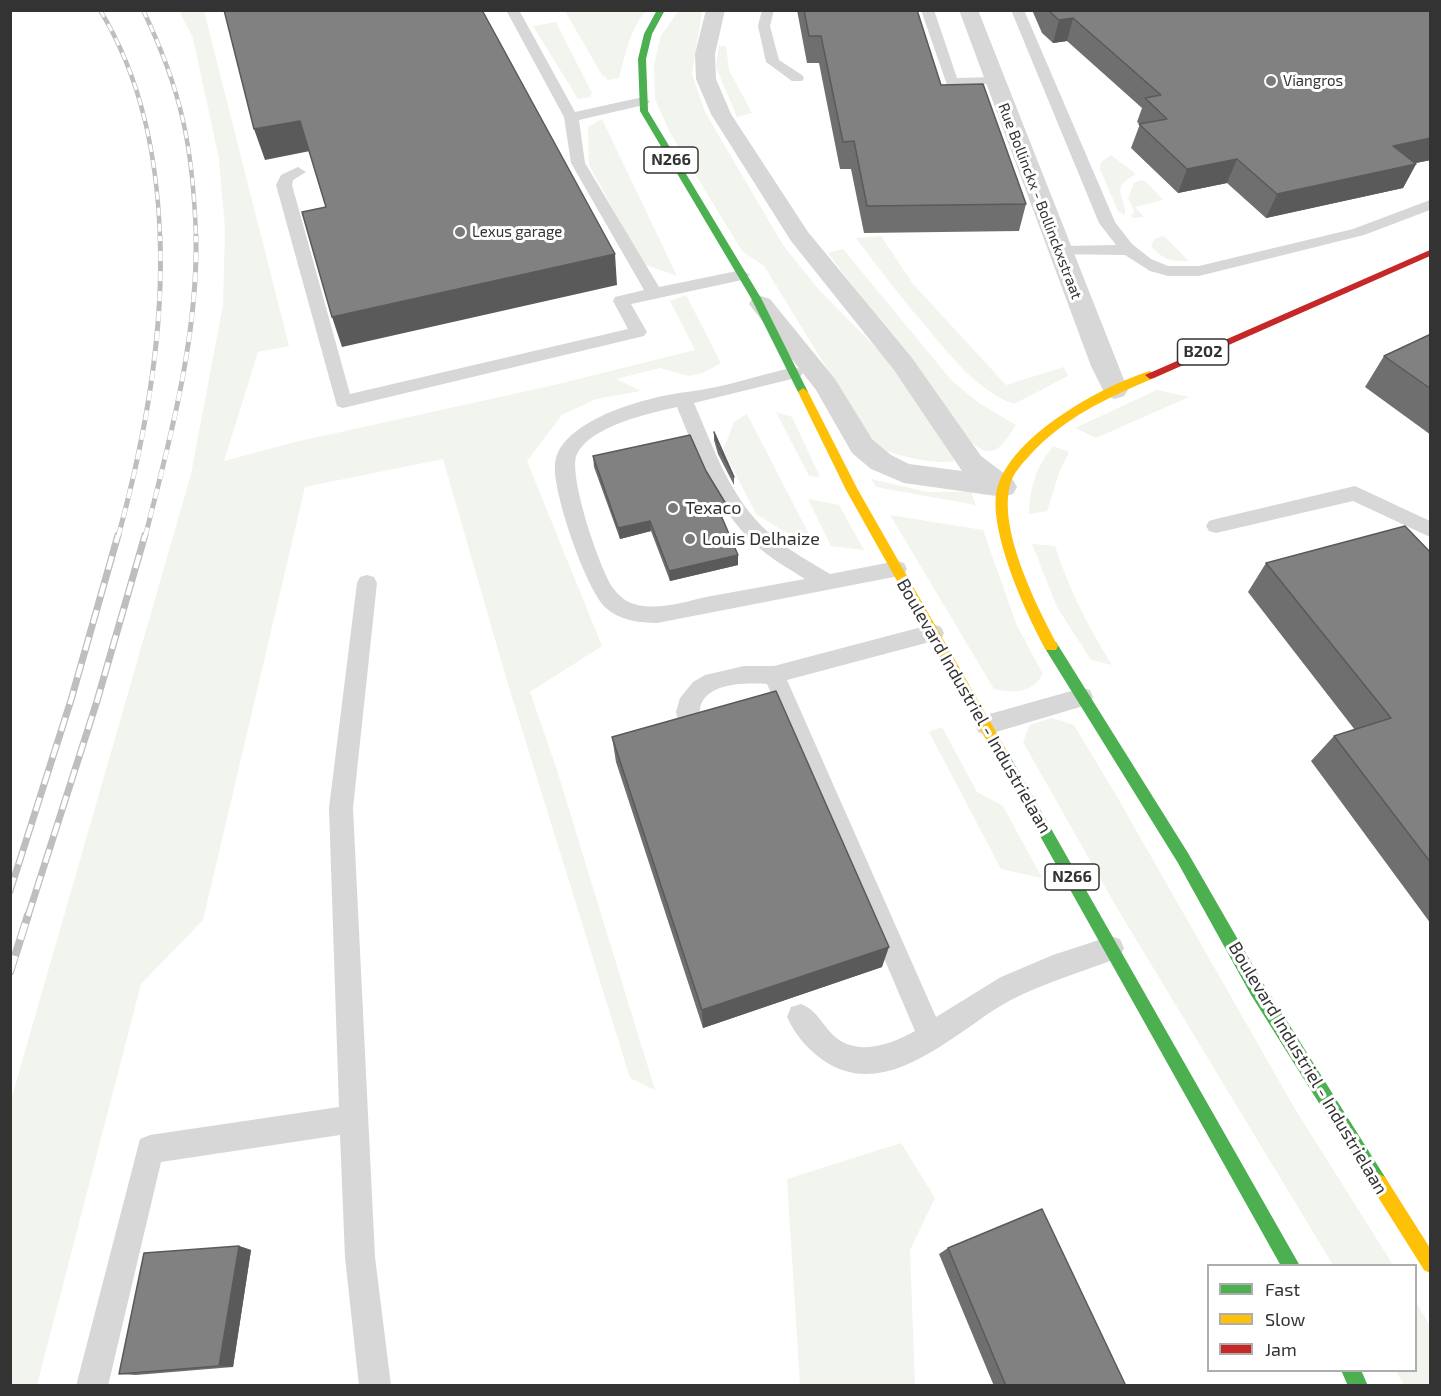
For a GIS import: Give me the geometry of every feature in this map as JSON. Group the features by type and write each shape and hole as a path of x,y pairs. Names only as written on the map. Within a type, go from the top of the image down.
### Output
{"highway":[{"name":"Boulevard Industriel - Industrielaan","path":"661,10 655,18 641,51 639,77 644,111 670,158 749,286 852,490 1290,1264"},
{"name":"B202","path":"1003,487 1010,471 1043,432 1074,410 1115,390 1429,256"},
{"name":"Boulevard Industriel - Industrielaan","path":"1003,487 1002,515 1006,537 1036,622 1183,858 1257,989 1431,1264"},
{"path":"1351,1372 1359,1386"}],"street":[{"path":"716,10 705,54 706,79 721,114 799,236 903,363 971,463 1003,487"},
{"name":"Rue Bollinckx - Bollinckxstraat","path":"968,10 1115,390"},
{"name":"Boulevard Industriel - Industrielaan","path":"749,286 826,385 862,446 881,462 904,473 1003,487"}],"lane":[{"path":"512,10 571,117 578,163 654,293"},
{"path":"768,10 764,26 773,62 797,78"},
{"path":"927,10 952,82 994,81"},
{"path":"1017,10 1107,223 1128,250 1145,264 1160,270 1199,271 1347,235 1431,204"},
{"path":"571,117 643,101"},
{"path":"298,172 286,178 284,185 343,402 638,332 621,301 654,293 749,286"},
{"path":"1060,251 1128,250"},
{"path":"794,373 628,412 590,431 567,453 563,466 565,487 607,597 622,610 657,615 897,569"},
{"path":"683,398 718,479 740,515 763,540 828,583"},
{"path":"1216,526 1355,493 1431,530"},
{"path":"367,583 341,808 360,1257 375,1386"},
{"path":"690,729 688,701 696,691 708,684 739,674 774,675 933,633"},
{"path":"774,675 931,1036"},
{"path":"986,725 1082,697"},
{"path":"801,1017 821,1043 838,1056 854,1061 872,1062 895,1056 1017,982 1112,948"},
{"path":"92,1386 150,1149 354,1119"}],"shaded area":[{"path":"179,11 204,11 289,346 258,352 224,461 295,442 550,386 695,350 670,301 686,295 721,363 703,373 688,376 660,368 616,379 641,391 596,399 562,415 527,461 602,646 530,692 556,767 655,1090 630,1078 507,681 443,459 305,487 203,920 141,984 37,1385 11,1385 11,1100 191,474 223,305 225,229 219,159 193,38"},
{"path":"565,11 646,11 632,34 619,78 608,80 602,75"},
{"path":"678,11 702,11 692,74 705,112 783,245 820,291 884,356 914,395 955,461 940,462 909,457 890,452 877,443 866,432 764,266 742,251 669,131 655,99 654,64 661,36"},
{"path":"556,22 592,93 590,97 578,99 533,26"},
{"path":"719,46 726,46 729,70 752,113 737,117 716,67"},
{"path":"602,119 677,276 643,264 589,165 588,127"},
{"path":"1111,155 1136,174 1120,188 1125,215 1118,211 1100,169 1101,162"},
{"path":"1141,180 1146,182 1163,200 1135,207 1144,217 1131,218 1134,211 1128,198 1134,183"},
{"path":"881,236 913,284 1006,385 1064,367 1068,376 1014,404 988,391 947,351 900,296 856,238"},
{"path":"1164,236 1189,261 1167,259 1151,246 1154,239"},
{"path":"843,249 952,381 979,403 1016,425 998,448 987,451 972,443 828,253"},
{"path":"1157,390 1189,397 1096,438 1075,428"},
{"path":"776,412 792,417 820,477 809,476"},
{"path":"747,414 812,540 795,538 756,514 723,450 734,422"},
{"path":"1053,446 1069,452 1059,473 1047,511 1029,514 1035,478"},
{"path":"871,479 928,492 971,492 976,505 876,487"},
{"path":"808,499 839,505 864,550 831,546"},
{"path":"890,515 983,530 1017,626 1043,674 1038,681 1028,689 1009,691 994,689"},
{"path":"1032,544 1055,546 1080,607 1112,665 1091,660 1057,607"},
{"path":"1052,718 1074,725 1295,1109 1392,1264 1332,1264 1117,908 1023,742 1030,725"},
{"path":"942,727 977,792 1003,806 1042,878 1001,869 929,732"},
{"path":"901,1143 935,1198 910,1250 915,1385 800,1385 787,1179"},
{"path":"1417,1304 1430,1326 1430,1385 1404,1385 1397,1372 1417,1372"}],"building":[{"path":"224,10 482,10 615,254 332,317 302,212 326,207 300,121 254,129"},
{"path":"804,10 917,10 941,85 983,84 1026,204 867,206 854,141 843,142 821,36 809,36"},
{"name":"Viangros","path":"1048,10 1431,10 1431,138 1393,146 1416,164 1277,194 1237,159 1187,169 1139,124 1167,119 1145,98 1161,95 1073,18 1059,20"},
{"path":"1431,334 1431,389 1384,356"},
{"path":"714,432 734,477 718,446"},
{"path":"690,435 706,471 726,504 717,506 738,555 669,571 650,521 618,528 593,456"},
{"path":"1405,526 1431,553 1431,863 1334,736 1391,718 1266,563"},
{"path":"776,691 889,947 702,1010 612,737"},
{"path":"1042,1209 1126,1386 1006,1386 948,1248"},
{"path":"239,1246 219,1366 119,1374 144,1253"}],"railway":[{"path":"100,10 127,63 145,119 155,177 160,237"},
{"path":"143,10 167,67 183,120 192,175 196,237"},
{"path":"118,537 137,463 151,388 159,312 160,237"},
{"path":"145,537 181,388 192,312 196,237"},
{"path":"10,891 71,700 118,535"},
{"path":"28,916 97,701 145,535"},
{"path":"10,972 28,915"}],"traffic: fast":[{"path":"661,10 648,34 642,59 644,111 756,298 803,392"},
{"path":"1051,646 1183,858 1257,989 1379,1183"},
{"path":"1003,757 1290,1264"},
{"path":"1351,1372 1359,1386"}],"traffic: slow":[{"path":"1051,646 1031,607 1007,536 1001,505 1005,481 1015,465 1038,440 1067,416 1097,398 1150,375"},
{"path":"803,392 852,490 1003,757"},
{"path":"1379,1183 1430,1264"}],"traffic: jam":[{"path":"1150,375 1430,253"}],"place":[{"name":"Viangros","path":"1271,81"},
{"name":"Lexus garage","path":"460,232"},
{"name":"Texaco","path":"673,508"},
{"name":"Louis Delhaize","path":"690,539"}]}
